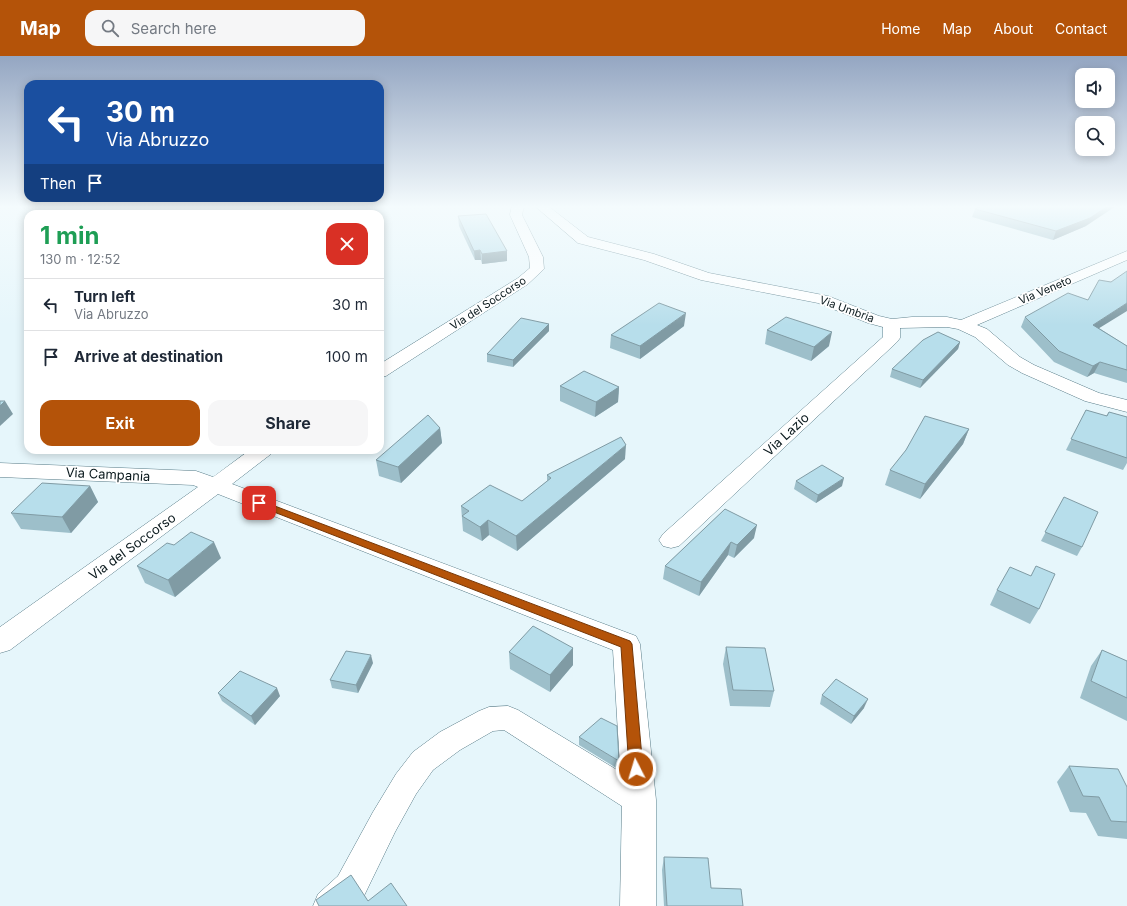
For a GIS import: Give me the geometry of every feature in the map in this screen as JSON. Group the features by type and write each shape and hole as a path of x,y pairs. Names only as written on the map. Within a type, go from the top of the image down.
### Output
{"street":[{"name":"Via del Soccorso","path":"384,369 523,281 537,269 536,257 531,246"},
{"name":"Via Umbria","path":"601,246 649,257 718,280 822,299 874,320 892,324 912,322 947,322 963,325 981,334 1014,361 1028,370 1086,394 1127,406"},
{"name":"Via Veneto","path":"963,325 1127,255"},
{"name":"Via Lazio","path":"671,540 891,338 892,324"},
{"name":"Via del Soccorso","path":"0,642 259,454"},
{"name":"Via Campania","path":"0,470 196,478 626,644 639,800"},
{"path":"330,906 350,888 384,822 406,784 423,761 450,741 489,719 508,718 639,800 638,906"}],"building":[{"path":"472,246 504,246 507,251 482,254 480,250 474,251"},
{"path":"1127,271 1127,303 1093,325 1127,346 1127,370 1100,362 1093,366 1059,351 1025,317 1068,293 1088,300 1099,280 1111,282"},
{"path":"659,303 686,313 640,346 611,335"},
{"path":"786,317 832,332 814,347 767,330"},
{"path":"521,318 549,324 513,360 487,354"},
{"path":"938,332 960,342 923,380 892,369 923,340"},
{"path":"584,371 619,387 596,402 560,386"},
{"path":"0,401 5,401 0,406"},
{"path":"1086,410 1107,416 1109,412 1127,417 1127,458 1071,439"},
{"path":"428,415 440,428 398,467 376,460"},
{"path":"925,416 969,429 925,484 890,470 906,450"},
{"path":"621,437 626,445 516,536 488,520 480,527 462,516 469,511 461,506 490,485 522,501 551,478 547,475"},
{"path":"822,465 844,478 818,495 796,481"},
{"path":"42,483 90,486 62,517 11,513"},
{"path":"1064,497 1098,512 1082,547 1045,532"},
{"path":"725,509 757,525 737,545 731,542 701,582 665,566"},
{"path":"191,532 214,542 168,580 137,566 167,543 174,545"},
{"path":"1036,566 1055,574 1039,609 997,590 1010,567 1031,576"},
{"path":"533,626 573,648 550,675 509,652"},
{"path":"726,647 765,648 774,691 733,690"},
{"path":"1102,650 1127,661 1127,698 1091,681"},
{"path":"346,651 371,655 356,685 330,680"},
{"path":"240,671 277,688 251,716 218,693"},
{"path":"836,679 868,699 854,716 822,695"},
{"path":"601,718 617,726 619,761 579,737"},
{"path":"1069,766 1118,769 1127,787 1127,822 1111,821 1099,797 1083,796"},
{"path":"664,857 708,858 711,888 741,889 743,906 667,906"},
{"path":"351,875 368,901 391,883 407,906 319,906 316,900"}],"route":[{"path":"259,503 626,644 636,769"}]}
